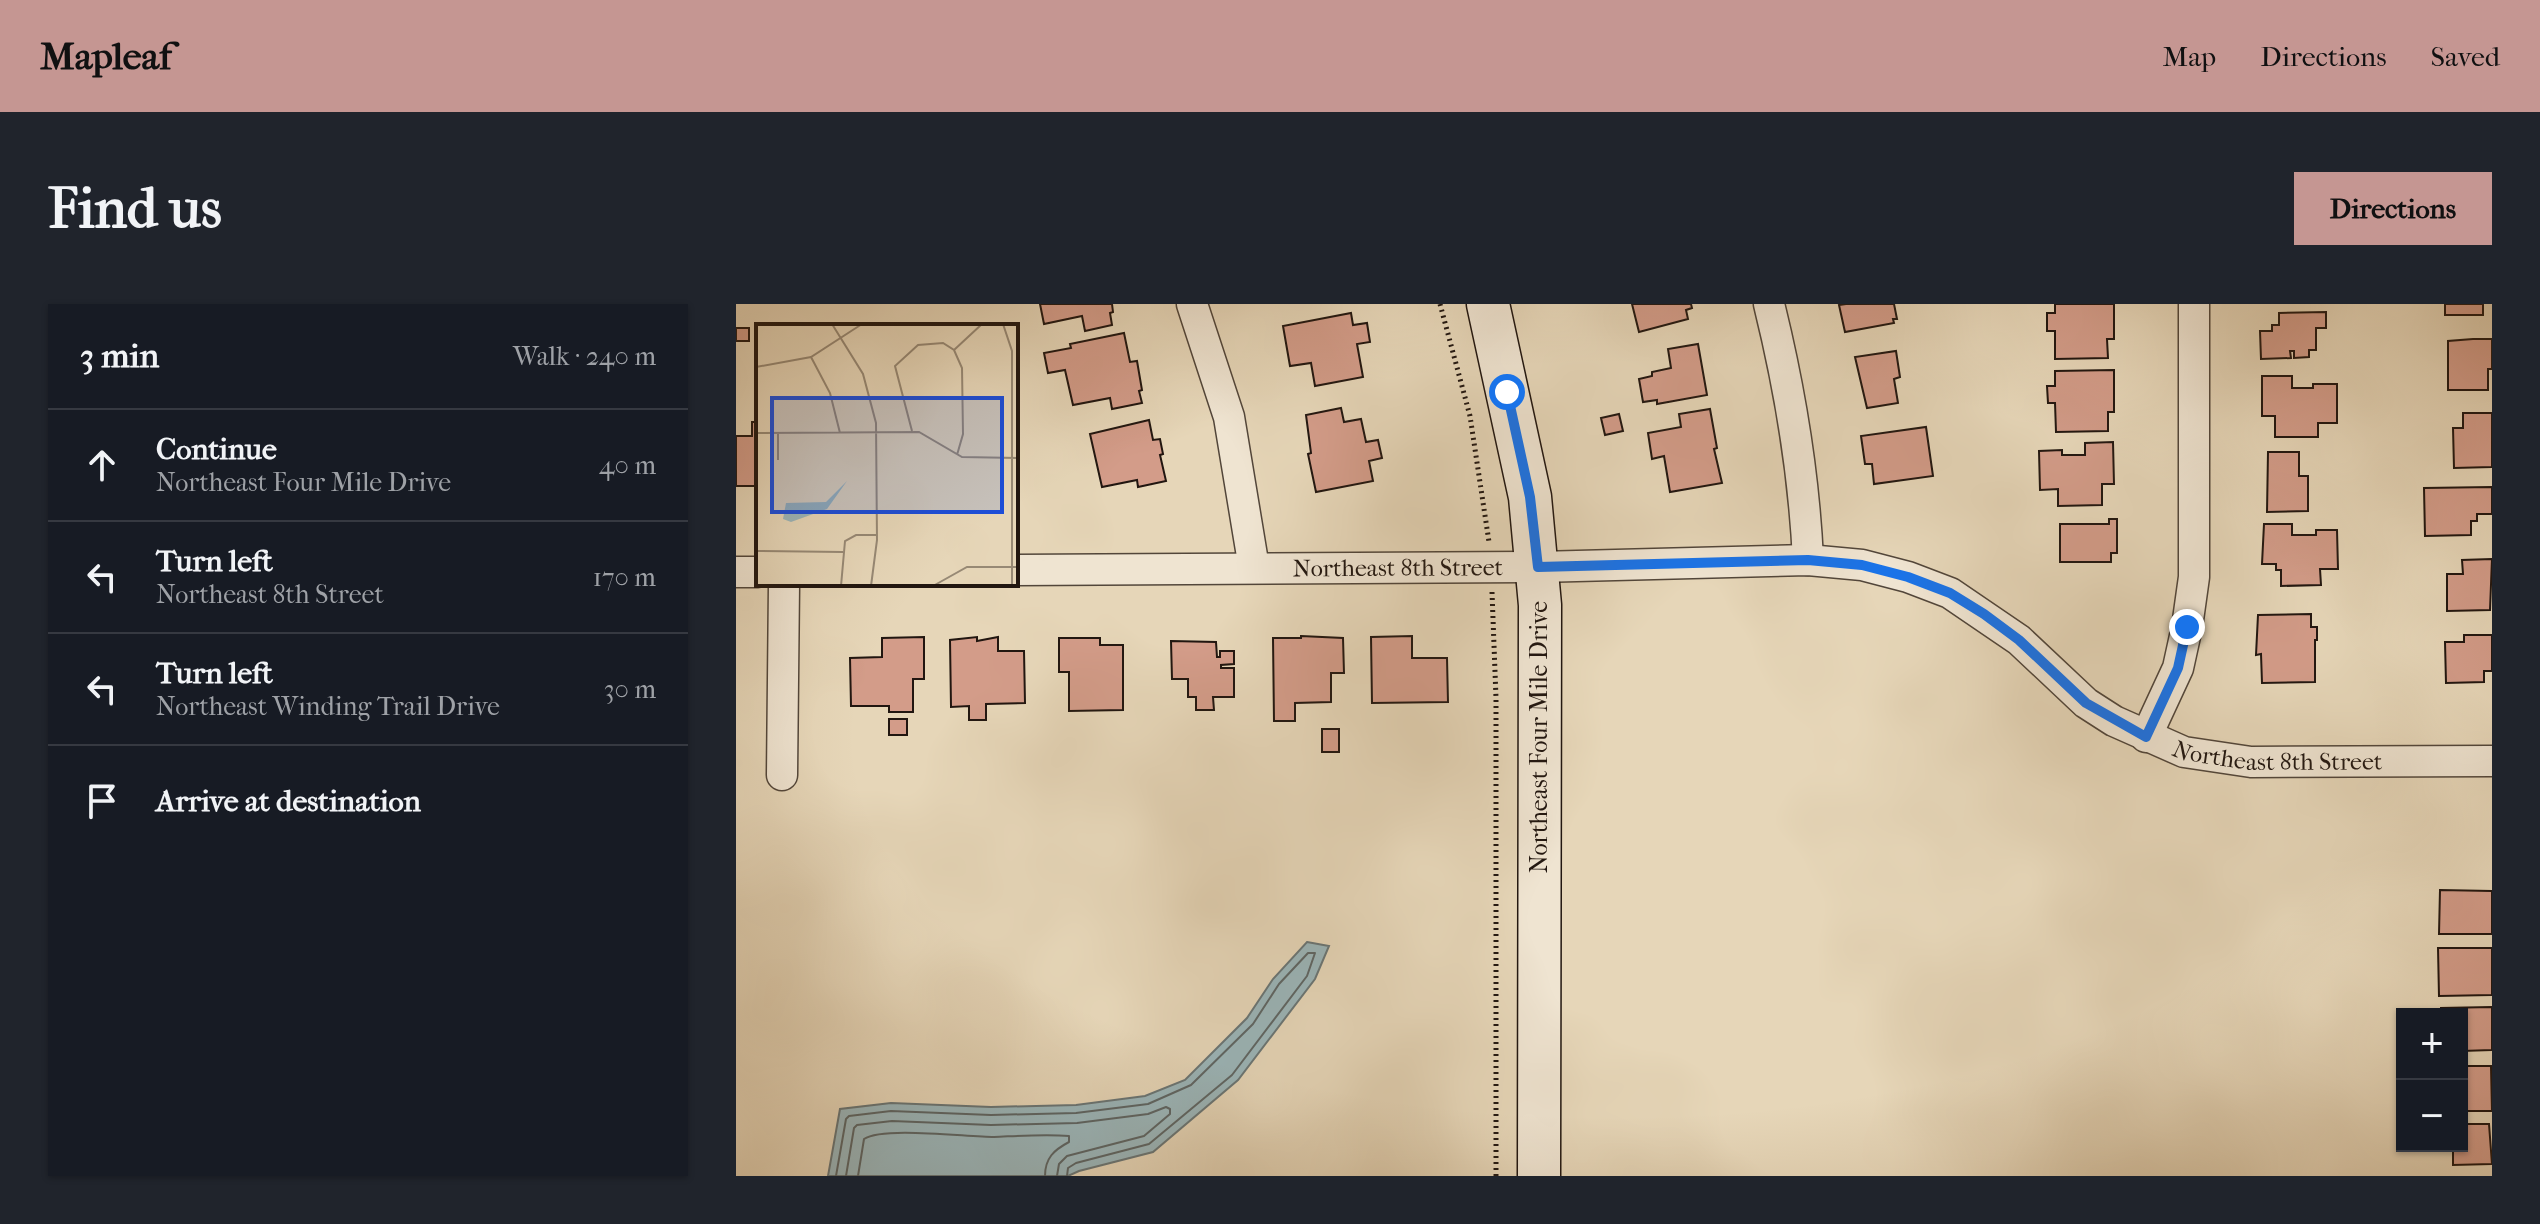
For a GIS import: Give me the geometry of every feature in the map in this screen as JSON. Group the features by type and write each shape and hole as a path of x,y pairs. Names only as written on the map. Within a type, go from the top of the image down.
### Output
{"street":[{"path":"1192,304 1229,417 1254,568"},
{"name":"Northeast Four Mile Drive","path":"1488,304 1530,497 1538,567 1539,1176"},
{"path":"1769,304 1791,398 1800,458 1808,560"},
{"path":"2146,737 2178,668 2194,577 2194,304"},
{"name":"Northeast 8th Street","path":"1018,570 1538,567 1808,560 1862,565 1908,577 1950,593 2019,640 2086,703 2146,737 2184,752 2251,762 2492,761"},
{"path":"782,775 784,586"}],"path":[{"path":"1440,304 1470,416 1491,567 1496,698 1496,1176"}],"water":[{"path":"1307,942 1329,946 1315,979 1238,1080 1153,1152 1068,1176 828,1176 840,1109 891,1103 991,1107 1076,1105 1145,1096 1185,1080 1247,1018 1273,979"}],"building":[{"path":"1040,304 1112,304 1112,325 1085,331 1082,316 1044,324"},
{"path":"1632,304 1691,304 1692,308 1686,310 1688,319 1639,332"},
{"path":"1894,304 1897,319 1893,319 1894,323 1845,332 1839,305"},
{"path":"2055,304 2114,304 2114,339 2107,339 2108,358 2055,359 2055,331 2047,331 2047,313 2055,313"},
{"path":"2445,304 2483,304 2483,315 2445,315"},
{"path":"2326,312 2326,328 2316,328 2316,350 2309,350 2309,357 2294,358 2294,351 2290,351 2291,358 2261,359 2260,331 2272,331 2272,325 2279,325 2279,313"},
{"path":"1351,313 1353,325 1367,323 1370,342 1357,344 1363,377 1315,386 1311,363 1290,366 1283,326"},
{"path":"736,328 749,328 749,341 736,341"},
{"path":"1124,333 1130,362 1137,361 1142,403 1112,409 1110,398 1073,405 1065,370 1048,373 1044,353 1071,348 1070,344"},
{"path":"2492,339 2488,390 2448,390 2448,341"},
{"path":"1698,344 1707,395 1657,404 1657,400 1643,402 1639,379 1671,368 1668,349"},
{"path":"1896,351 1900,377 1894,379 1898,403 1867,408 1855,357"},
{"path":"2114,370 2114,412 2108,412 2108,431 2056,432 2055,403 2048,403 2047,386 2055,386 2055,371"},
{"path":"2262,376 2292,376 2292,388 2337,384 2337,423 2318,423 2318,437 2275,437 2275,416 2262,416"},
{"path":"1341,408 1344,422 1361,419 1366,442 1378,440 1382,458 1369,461 1373,481 1316,492 1308,454 1311,453 1306,415"},
{"path":"1710,409 1717,448 1714,449 1722,483 1670,492 1664,456 1652,459 1648,433 1681,427 1679,414"},
{"path":"2463,413 2492,413 2492,467 2454,468 2453,428 2463,428"},
{"path":"1619,414 1623,431 1605,435 1601,418"},
{"path":"1149,420 1153,440 1160,439 1166,481 1138,487 1137,480 1102,487 1090,434"},
{"path":"752,422 756,422 756,486 736,486 736,436 752,436"},
{"path":"1926,427 1933,476 1874,484 1872,464 1865,464 1861,436"},
{"path":"2113,442 2114,484 2102,484 2102,505 2058,506 2058,489 2040,490 2039,451 2062,450 2062,455 2085,455 2085,443"},
{"path":"2268,452 2299,452 2299,476 2308,476 2308,511 2267,512"},
{"path":"2492,487 2492,514 2477,514 2477,521 2471,521 2471,535 2425,536 2424,488"},
{"path":"2109,519 2117,519 2117,553 2111,553 2111,562 2060,562 2060,524 2109,524"},
{"path":"2264,524 2292,524 2292,535 2316,535 2316,530 2337,530 2338,569 2320,569 2321,585 2281,586 2281,570 2276,570 2276,564 2262,564"},
{"path":"2492,559 2490,610 2447,611 2447,574 2463,574 2462,560"},
{"path":"2311,614 2311,627 2317,627 2315,682 2262,683 2261,654 2256,655 2258,615"},
{"path":"2464,635 2492,635 2492,671 2484,671 2484,682 2446,683 2445,642 2464,642"},
{"path":"1412,636 1412,658 1447,658 1448,702 1372,703 1371,637"},
{"path":"924,637 924,679 913,679 913,712 889,712 889,706 851,706 850,658 882,657 882,638"},
{"path":"977,637 977,641 998,637 998,651 1024,651 1025,703 986,704 986,720 969,720 969,706 951,707 950,640"},
{"path":"1059,638 1100,638 1100,645 1123,645 1123,710 1069,711 1069,672 1059,672"},
{"path":"1273,638 1343,638 1344,673 1331,673 1331,702 1295,703 1295,721 1274,721"},
{"path":"1171,641 1216,642 1217,657 1220,657 1220,651 1234,651 1234,664 1221,665 1221,668 1234,668 1234,697 1213,697 1214,710 1196,710 1196,697 1188,697 1188,679 1172,679"},
{"path":"889,719 907,719 907,735 889,735"},
{"path":"1322,729 1339,729 1339,752 1322,752"},
{"path":"2440,890 2492,891 2492,934 2439,934"},
{"path":"2438,948 2492,948 2492,995 2439,996"},
{"path":"2492,1007 2492,1050 2468,1051 2468,1008 2441,1008"},
{"path":"2468,1066 2491,1066 2492,1111 2468,1111"},
{"path":"2468,1124 2489,1124 2492,1164 2453,1165 2453,1152 2468,1152"}],"route":[{"path":"1507,392 1530,497 1538,567 1808,560 1862,565 1908,577 1950,593 1984,614 2019,640 2086,703 2146,737 2178,668 2187,627"}]}
